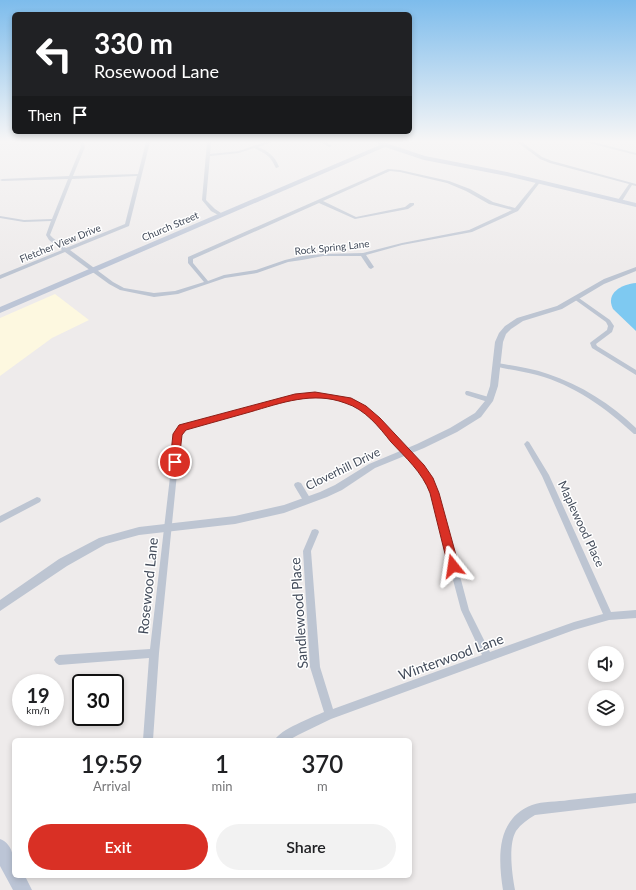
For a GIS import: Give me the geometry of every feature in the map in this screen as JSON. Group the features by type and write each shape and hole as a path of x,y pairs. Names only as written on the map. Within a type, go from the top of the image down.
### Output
{"main road":[{"name":"Church Street","path":"0,310 296,184"},
{"path":"550,184 636,205"},
{"path":"0,848 12,870"},
{"path":"16,878 22,890"}],"street":[{"path":"0,217 24,221 53,220 69,184"},
{"name":"Fletcher View Drive","path":"0,277 127,225 138,184"},
{"path":"205,184 204,200 213,210 222,215"},
{"path":"207,283 191,263 190,258 356,184"},
{"path":"452,184 468,190 491,203 516,210"},
{"name":"Rock Spring Lane","path":"53,220 48,235 51,239 110,283 122,289 154,295 176,293 224,277 257,271 287,261 323,255 363,254 402,244 470,231 516,210 537,184"},
{"path":"620,200 634,184"},
{"path":"319,201 355,218 406,208 412,204"},
{"path":"363,254 371,267"},
{"name":"Cloverhill Drive","path":"2,602 73,556 102,541 129,532 221,523 255,516 307,500 333,490 373,466 406,453 470,421 484,408 492,397 497,376 498,343 504,332 512,324 522,319 555,309 598,284 622,273 636,269"},
{"path":"576,298 608,321 611,326 610,331 593,343 594,347 636,373"},
{"path":"497,365 527,370 562,381 614,411 636,432"},
{"path":"468,393 490,400"},
{"name":"Rosewood Lane","path":"148,738 154,653 178,434 182,427 295,396 315,395 348,400 363,408 377,420 406,453"},
{"name":"Maplewood Place","path":"527,444 545,475 609,616"},
{"path":"406,453 430,481 465,610 488,658"},
{"name":"Cloverhill Drive","path":"298,485 307,500"},
{"path":"0,520 37,500"},
{"name":"Sandlewood Place","path":"315,532 307,550 315,667 330,715"},
{"name":"Winterwood Lane","path":"283,738 294,731 330,715 574,626 609,616 636,614"},
{"path":"59,660 154,653"},
{"path":"509,890 506,850 512,828 522,817 534,810 636,798"}],"shaded area":[{"path":"55,294 89,320 52,338 0,376 0,318"}],"water":[{"path":"636,283 636,331 613,309 611,298 620,287"}],"route":[{"path":"175,462 178,434 182,427 295,396 329,396 348,400 363,408 377,420 430,481 453,566"}]}
